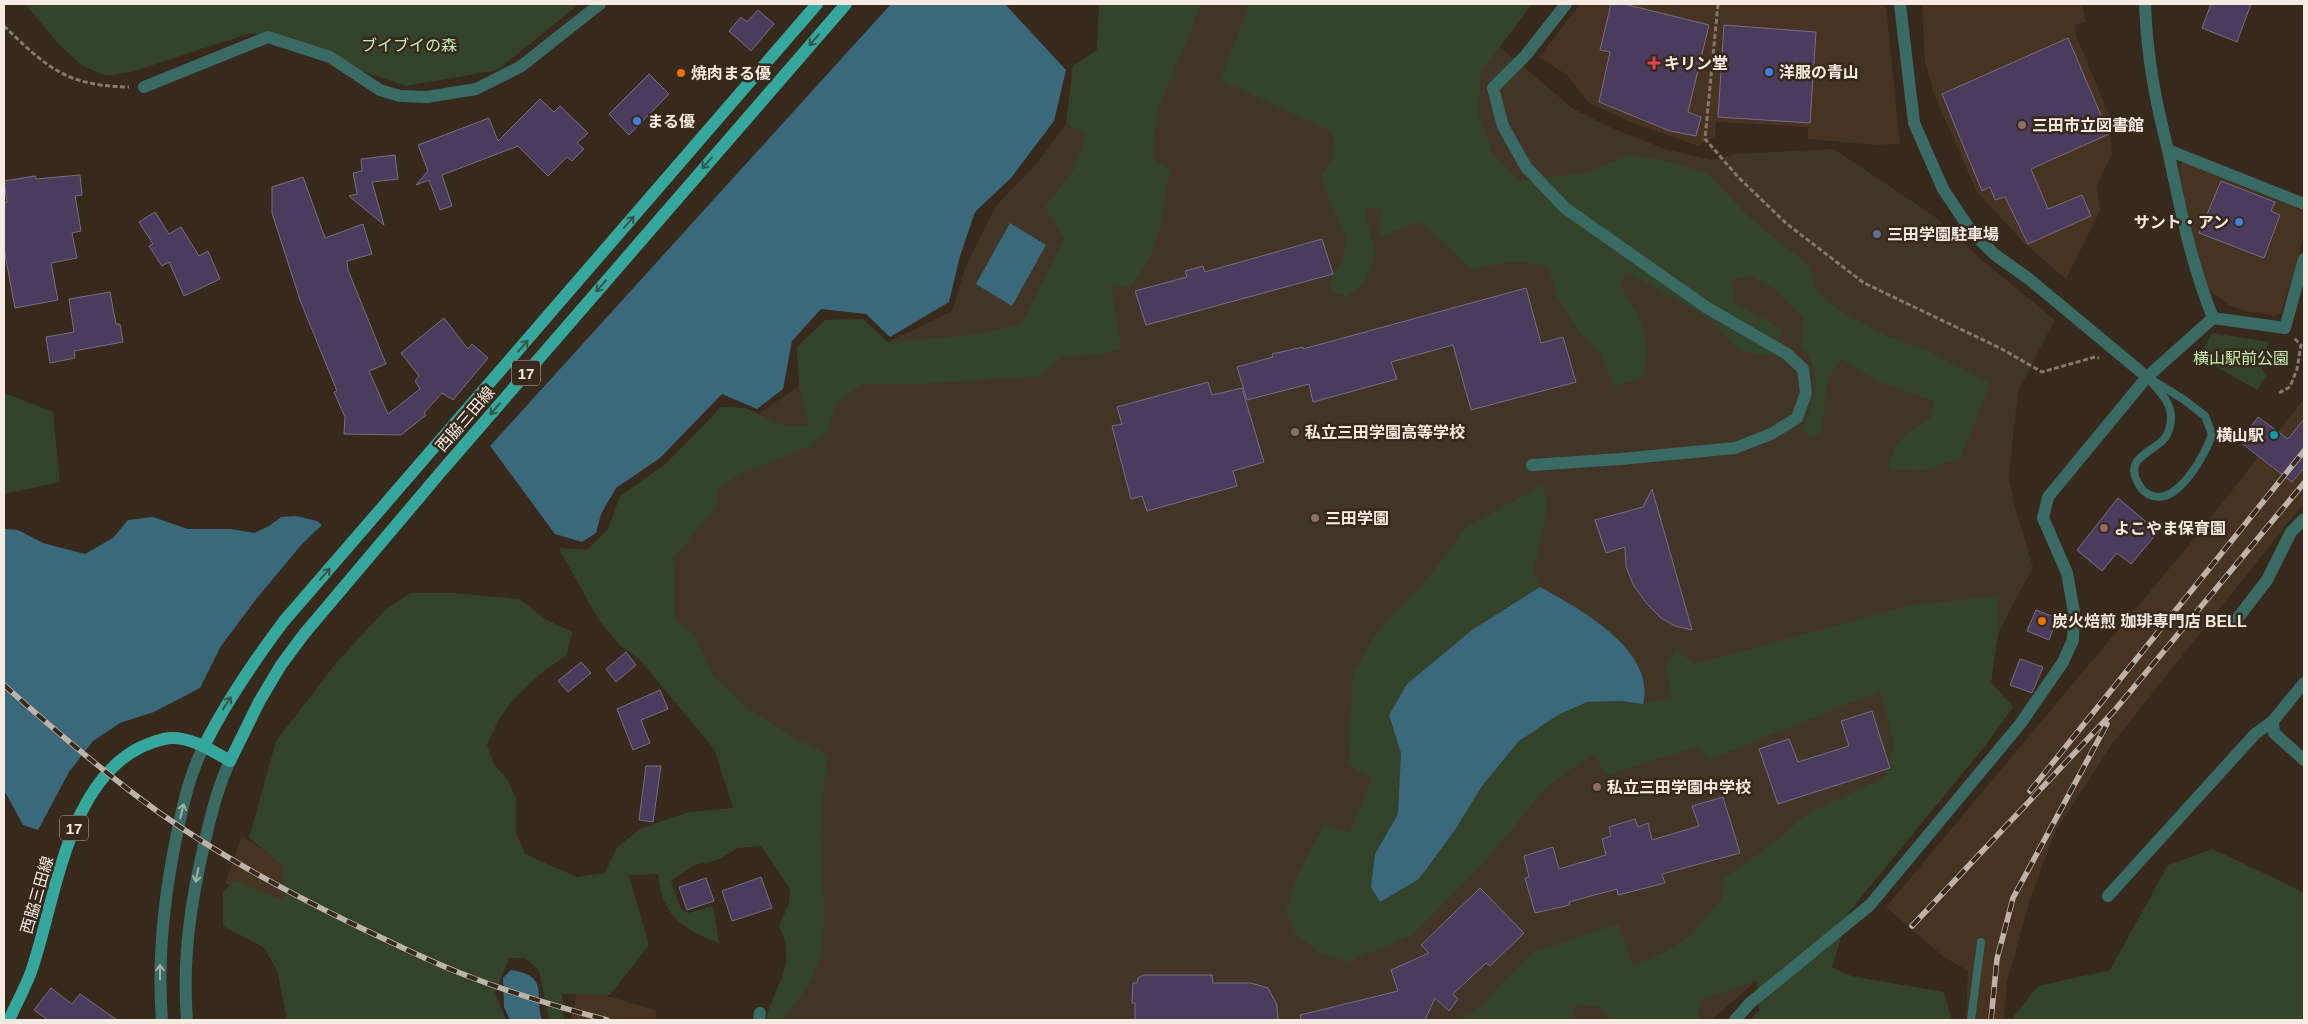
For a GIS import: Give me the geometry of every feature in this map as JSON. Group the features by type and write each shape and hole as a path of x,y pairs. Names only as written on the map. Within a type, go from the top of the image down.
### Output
{"main road":[{"name":"西脇三田線","path":"204,746 225,706 284,621 817,4"},
{"name":"西脇三田線","path":"9,1020 31,973 72,833 87,800 100,781 123,756 152,742 170,738 184,739 204,746 230,761 259,702 281,665 304,634 446,465 846,4"}],"street":[{"path":"144,87 268,37 330,57 380,90 400,96 427,97 476,89 520,67 600,4"},
{"path":"1532,465 1734,448 1771,434 1796,418 1806,393 1804,369 1787,354 1706,308 1565,208 1526,167 1503,126 1493,88 1526,55 1566,4"},
{"path":"1900,4 1914,123 1948,196 1971,231 1994,254 2029,279 2147,377"},
{"path":"2145,4 2146,38 2154,96 2168,150 2185,237 2198,280 2213,318"},
{"path":"2168,150 2304,204"},
{"path":"1735,1020 1750,1004 1870,905 2021,723 2063,662 2073,640 2074,612 2067,573 2043,518 2048,497 2147,377 2213,318 2284,328 2304,259"},
{"path":"2237,619 2267,580 2291,532 2304,519"},
{"path":"2108,896 2255,734 2273,721 2304,683"},
{"path":"2273,721 2274,733 2304,760"},
{"path":"162,1020 160,952 165,895 182,809 196,764 204,746"},
{"path":"187,1020 186,960 189,917 206,833 224,772 230,761"}],"lane":[{"path":"2147,377 2182,399 2204,416 2212,434 2207,449 2182,484 2174,493 2157,498 2143,491 2138,484 2135,477 2135,464 2140,456 2165,437 2171,417 2170,405 2147,377"},
{"path":"1971,1020 1981,942"}],"path":[{"path":"1718,4 1705,139 1739,178 1786,224 1864,283 2000,348 2042,372 2095,357 2104,360"},
{"path":"4,26 40,58 69,77 115,87 144,87"},
{"path":"2279,393 2290,387 2297,369 2301,345 2284,328"}],"shaded area":[{"name":"三田学園","path":"1099,4 1532,4 1500,47 1572,108 1607,126 1665,149 1711,160 1736,154 1834,149 1934,216 1983,261 2055,320 2019,389 2014,426 2009,478 2015,507 2033,567 1998,634 1991,682 2013,707 1988,742 1849,912 1780,961 1711,1020 766,1020 769,1008 786,971 786,939 779,926 789,904 790,889 761,846 723,779 715,750 639,659 620,645 598,619 559,548 587,550 608,529 620,496 667,463 721,407 745,408 758,414 799,386 797,347 825,320 863,319 888,342 952,311 964,271 995,207 1037,163 1066,124 1073,66 1097,50"},
{"path":"1580,4 1881,4 1886,8 1900,144 1876,145 1808,139 1808,127 1716,122 1715,136 1699,146 1635,124 1589,103 1567,75 1539,57"},
{"path":"1924,4 2082,4 2086,22 2074,25 2077,38 2109,115 2112,154 2097,185 2100,211 2066,279 2023,242 1977,192 1934,94 1925,62 1922,9"},
{"path":"2183,162 2304,211 2304,233 2296,267 2281,313 2275,316 2246,311 2229,305 2206,288 2199,267 2178,167"},
{"path":"2304,399 2304,503 2112,744 2056,830 2031,896 2007,982 2004,1020 1966,1020 1968,971 1944,957 1886,907 2184,551"},
{"path":"242,836 311,882 323,937 225,883"},
{"path":"578,987 657,1011 655,1020 571,1020"}],"green space":[{"name":"ブイブイの森","path":"25,4 579,4 498,70 406,86 251,33 131,72 106,76 81,65 57,42"},
{"path":"1099,4 1202,4 1157,112 1153,160 1170,169 1160,227 1149,260 1129,288 1111,284 1121,349 1099,355 1063,356 1039,376 920,384 863,384 837,402 828,431 808,447 745,472 718,487 717,505 708,519 695,530 686,544 672,558 675,573 675,618 696,638 715,678 748,709 794,738 829,755 821,826 824,911 822,943 820,958 815,971 796,1003 781,1020 766,1020 786,963 785,940 779,926 789,904 790,889 761,846 738,848 718,860 694,865 671,881 681,909 688,913 713,906 719,943 694,932 676,919 664,900 658,874 629,875 649,945 610,995 562,994 564,1020 549,1020 539,970 525,958 509,958 495,993 506,1020 287,1020 277,970 263,947 223,926 223,892 235,880 283,900 282,865 249,838 276,741 337,662 386,609 411,593 453,593 520,599 545,619 572,632 567,655 540,674 513,700 499,719 487,745 495,766 508,780 516,799 516,832 525,854 577,877 605,873 617,847 642,828 689,812 733,808 715,750 639,659 620,645 598,619 559,548 587,550 608,529 620,496 667,463 721,407 745,408 786,427 809,426 799,386 797,347 825,320 863,319 888,342 970,335 1021,325 1064,239 1045,207 1075,168 1086,133 1066,124 1073,66 1097,50"},
{"path":"1249,4 1532,4 1480,73 1479,116 1494,155 1519,181 1585,173 1630,155 1661,160 1707,173 1752,220 1808,265 1817,290 1838,310 1885,335 1928,351 1990,383 1961,458 1922,471 1889,469 1893,452 1902,438 1915,427 1931,418 1933,401 1875,380 1841,359 1828,379 1821,433 1810,437 1802,428 1811,404 1815,377 1810,359 1801,348 1803,317 1776,290 1751,276 1732,279 1734,303 1784,330 1770,356 1739,350 1703,314 1626,272 1620,285 1643,328 1646,350 1645,362 1643,377 1614,387 1600,353 1578,330 1557,297 1548,266 1515,261 1472,269 1420,222 1379,237 1381,209 1364,208 1376,253 1365,283 1346,297 1330,290 1332,277 1342,260 1346,238 1320,177 1334,156 1332,132 1220,80"},
{"name":"横山駅前公園","path":"2212,333 2269,342 2261,366 2266,376 2257,390 2199,357"},
{"path":"4,393 53,412 60,482 4,494"},
{"path":"1543,485 1548,504 1534,570 1540,587 1472,630 1407,684 1389,715 1401,753 1398,814 1375,854 1371,887 1419,879 1455,830 1482,786 1519,741 1558,715 1587,702 1620,701 1643,704 1671,698 1665,664 1677,650 1694,664 1912,605 1999,596 1998,634 1991,682 2013,707 1988,742 1849,912 1832,967 1851,976 1944,992 1952,1020 1750,1020 1759,1010 1757,980 1701,1000 1698,1020 1611,1020 1597,1006 1575,1004 1574,1020 1458,1020 1476,1011 1532,953 1618,924 1633,966 1675,947 1695,930 1722,899 1724,878 1782,837 1805,815 1885,777 1894,744 1880,691 1709,760 1699,746 1607,775 1594,755 1547,787 1486,860 1414,934 1348,962 1318,952 1296,934 1286,911 1296,878 1324,824 1349,833 1372,778 1348,765 1353,674 1375,634 1428,578 1466,527"},
{"path":"2213,849 2304,894 2304,1020 2011,1020 2038,986 2110,970 2168,865"}],"water":[{"path":"891,4 1005,4 1066,70 1054,121 1011,178 975,212 960,256 949,302 890,337 866,314 821,309 792,341 783,389 757,409 722,394 660,458 616,488 601,514 596,533 582,542 555,534 490,446"},
{"path":"1010,223 1046,245 1012,306 976,284"},
{"path":"296,516 317,521 322,525 302,544 257,598 221,646 200,688 154,712 120,723 93,741 69,772 38,830 23,825 4,790 4,529 18,530 43,543 85,554 113,538 128,520 153,517 188,529 231,529 254,533 269,526 281,517"},
{"path":"1540,587 1593,619 1627,649 1638,666 1644,684 1643,704 1620,701 1587,702 1558,715 1519,741 1482,786 1455,830 1419,879 1380,902 1371,887 1375,854 1398,814 1401,753 1389,715 1407,684 1472,630"},
{"path":"511,970 523,973 536,982 542,1020 510,1020 504,1007 503,978"}],"building":[{"path":"1611,4 1624,4 1709,25 1688,112 1701,117 1696,136 1670,131 1599,102 1610,52 1600,50"},
{"path":"2211,4 2251,4 2237,42 2202,28"},
{"path":"758,10 774,24 751,51 729,31 741,17 747,22"},
{"path":"1724,25 1816,32 1810,123 1718,117"},
{"path":"2068,38 2109,134 2031,169 2048,209 2082,195 2091,216 2028,244 2005,197 1995,200 1990,187 1982,191 1942,94"},
{"path":"649,74 669,94 629,135 609,114"},
{"path":"540,99 554,112 560,106 588,133 577,143 584,149 572,161 567,157 548,176 518,146 442,175 452,206 440,210 429,180 416,185 428,171 418,145 489,118 498,141"},
{"path":"395,155 398,179 372,182 384,225 349,196 357,194 353,173 362,171 361,159"},
{"path":"80,175 82,195 75,196 81,231 72,233 77,258 51,263 58,300 15,308 4,249 4,203 7,202 4,181 35,176 36,179"},
{"path":"303,177 325,238 363,224 372,254 347,261 348,270 386,364 369,371 388,414 420,389 415,381 419,376 401,353 444,318 468,349 472,344 488,358 453,400 442,393 424,413 426,415 401,435 344,434 345,417 334,392 337,391 300,300 272,213 272,187"},
{"path":"2221,181 2275,202 2271,211 2280,215 2264,258 2199,233"},
{"path":"155,212 169,234 181,227 199,256 208,251 220,279 184,296 169,262 162,266 149,246 153,244 139,222"},
{"path":"1322,239 1333,274 1146,325 1135,291 1187,277 1185,271 1203,266 1205,272"},
{"path":"1526,288 1541,343 1563,337 1576,382 1471,410 1453,345 1391,362 1397,379 1313,402 1309,384 1247,400 1237,367 1273,357 1272,354 1303,347 1303,349"},
{"path":"110,292 116,324 120,324 123,342 74,351 75,358 50,363 46,337 74,332 69,299"},
{"path":"1208,382 1212,395 1242,388 1264,462 1233,471 1237,486 1147,511 1142,496 1131,499 1112,426 1122,424 1117,407"},
{"name":"横山駅","path":"2258,417 2288,439 2304,419 2304,468 2292,482 2240,442"},
{"path":"1652,489 1692,630 1675,626 1661,618 1647,604 1634,586 1626,567 1625,547 1606,553 1595,520 1643,507"},
{"path":"2118,498 2158,532 2131,564 2117,553 2102,571 2077,550"},
{"path":"2036,610 2057,618 2049,640 2027,631"},
{"path":"626,652 636,665 616,682 606,669"},
{"path":"2020,659 2043,667 2032,693 2010,685"},
{"path":"581,662 591,673 568,692 558,681"},
{"path":"660,690 668,709 641,720 650,743 633,750 617,709"},
{"path":"1872,711 1890,768 1778,804 1759,749 1789,739 1798,762 1849,746 1841,721"},
{"path":"646,766 661,766 653,822 639,820"},
{"path":"1723,797 1740,853 1662,874 1665,883 1618,895 1617,889 1569,902 1570,905 1535,913 1525,878 1529,877 1524,856 1553,847 1559,869 1606,855 1602,839 1611,836 1609,827 1635,819 1638,827 1648,823 1652,840 1699,826 1692,806"},
{"path":"761,877 772,908 732,921 722,891"},
{"path":"706,878 714,901 687,910 679,887"},
{"path":"1480,888 1524,933 1490,966 1486,963 1453,994 1458,999 1449,1011 1435,998 1425,1020 1301,1020 1300,1015 1398,991 1391,970 1429,953 1421,945"},
{"path":"1143,975 1212,975 1213,983 1251,983 1268,988 1277,1005 1278,1020 1135,1020 1135,1003 1132,1003 1133,983 1137,983 1138,978"},
{"path":"51,988 72,1004 80,994 117,1020 48,1020 34,1010"}],"railway":[{"path":"2030,791 2304,451"},
{"path":"1912,926 2114,711 2304,483"},
{"path":"4,685 134,794 187,832 243,866 301,898 444,967 523,996 607,1020"},
{"path":"1991,1020 1997,959 2013,898 2107,724"}],"place":[{"name":"キリン堂","path":"1654,63"},
{"name":"洋服の青山","path":"1769,72"},
{"name":"焼肉まる優","path":"681,73"},
{"name":"まる優","path":"637,121"},
{"name":"三田市立図書館","path":"2022,125"},
{"name":"サント・アン","path":"2239,222"},
{"name":"三田学園駐車場","path":"1877,234"},
{"name":"私立三田学園高等学校","path":"1295,432"},
{"name":"横山駅","path":"2274,435"},
{"name":"三田学園","path":"1315,518"},
{"name":"よこやま保育園","path":"2104,528"},
{"name":"炭火焙煎 珈琲専門店 BELL","path":"2042,621"},
{"name":"私立三田学園中学校","path":"1597,787"}]}
